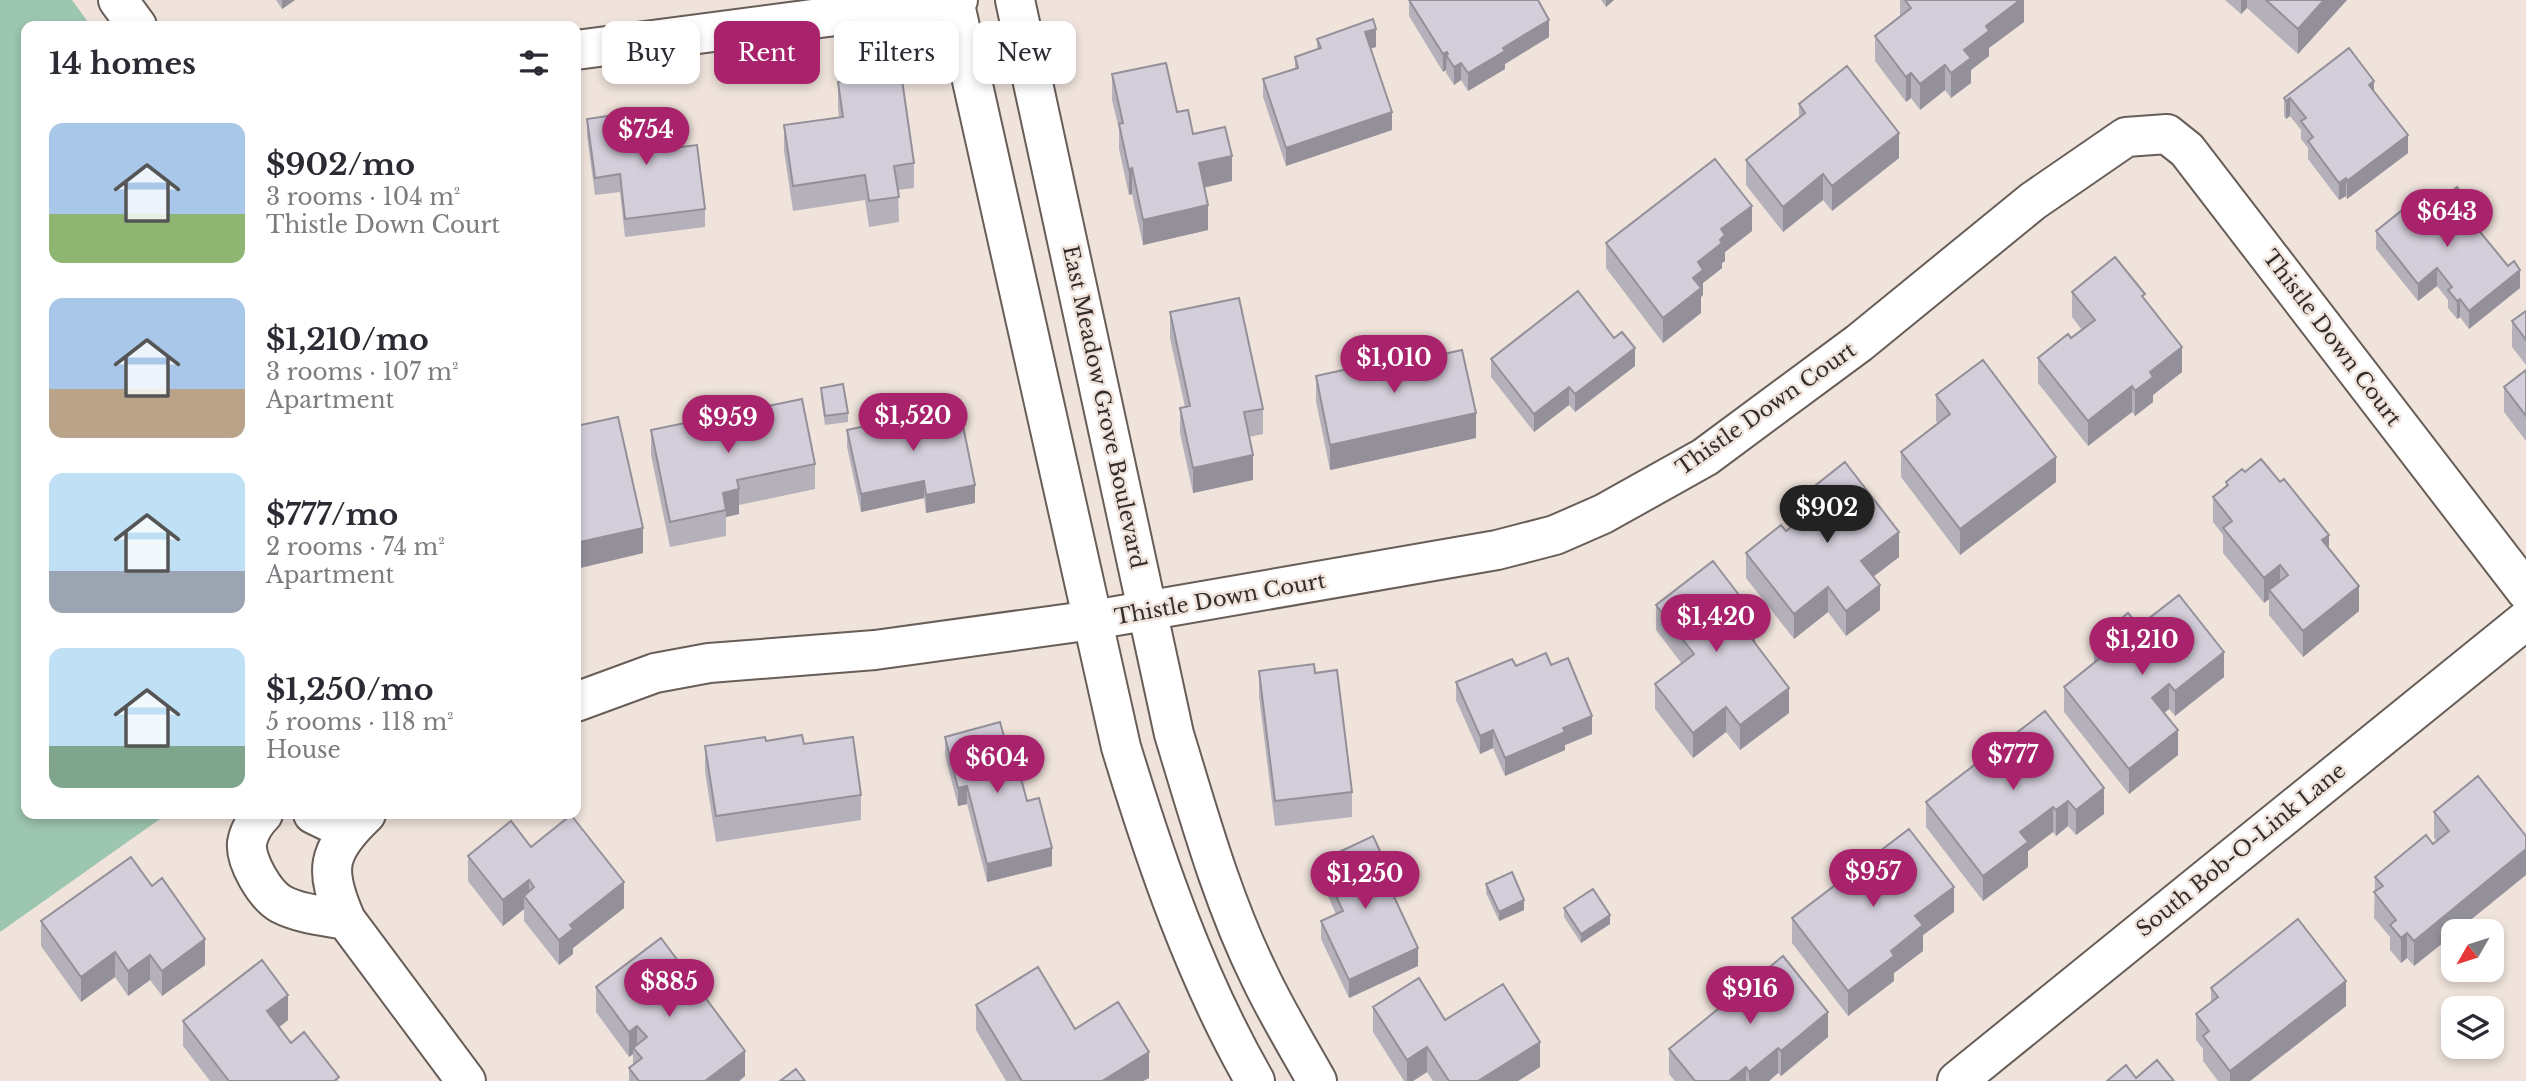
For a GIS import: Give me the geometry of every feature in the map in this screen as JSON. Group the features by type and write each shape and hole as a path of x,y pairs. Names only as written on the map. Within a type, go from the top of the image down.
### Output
{"street":[{"path":"118,0 133,21"},
{"path":"581,49 955,0 1121,747 1146,830 1203,980 1255,1081"},
{"name":"East Meadow Grove Boulevard","path":"1015,0 1174,734 1209,848 1260,976 1317,1081"},
{"name":"Thistle Down Court","path":"581,700 655,673 709,663 875,650 1093,620 1497,550 1555,535 1603,513 1705,457 1859,343 2033,201 2126,137 2166,134 2187,150 2526,592"},
{"name":"South Bob-O-Link Lane","path":"1956,1081 2526,620"},
{"path":"258,819 247,844 253,871 265,887 279,903 301,911 346,920"},
{"path":"357,822 331,860 333,891 346,920 466,1081"}],"green space":[{"path":"0,0 72,0 87,21 21,21 21,819 160,819 0,932"}],"building":[{"path":"1409,0 1538,0 1549,20 1468,73 1461,63 1454,67 1446,55 1447,52 1443,54"},
{"path":"1905,0 2020,0 1986,26 1989,31 1964,50 1971,58 1951,73 1945,65 1920,84 1911,73 1906,77 1875,36 1911,8"},
{"path":"2266,0 2324,0 2298,29"},
{"path":"1373,19 1376,29 1365,32 1392,112 1286,148 1263,79 1298,68 1295,57 1321,48 1317,39"},
{"path":"2349,48 2374,81 2369,85 2408,135 2347,181 2346,178 2339,183 2308,141 2313,137 2301,121 2306,118 2290,98 2286,101 2284,98"},
{"path":"1166,63 1177,112 1188,110 1193,134 1225,127 1232,156 1199,163 1208,205 1143,220 1119,124 1123,123 1112,74"},
{"path":"1847,66 1899,133 1832,186 1823,174 1783,207 1746,160 1805,113 1799,104"},
{"path":"838,84 903,84 914,163 894,166 899,197 869,201 865,175 793,186 784,125 843,117"},
{"path":"643,111 647,140 664,138 665,149 697,145 705,209 625,219 620,174 595,178 587,119"},
{"path":"1715,159 1752,206 1721,229 1725,235 1720,240 1722,243 1698,262 1703,270 1693,278 1701,288 1663,318 1606,243"},
{"path":"2457,187 2466,198 2458,205 2508,266 2514,261 2520,270 2469,311 2460,299 2457,301 2448,290 2452,287 2437,268 2418,284 2376,231 2420,196 2430,209"},
{"path":"2115,257 2182,347 2150,372 2153,377 2135,391 2132,386 2088,421 2038,358 2068,334 2071,338 2095,320 2072,292"},
{"path":"1578,291 1614,338 1622,332 1635,348 1575,394 1569,387 1534,414 1491,359"},
{"path":"1239,298 1263,409 1244,412 1253,455 1193,468 1180,408 1190,406 1170,312"},
{"path":"2526,311 2526,340 2512,321"},
{"path":"1409,349 1412,361 1462,350 1476,413 1330,445 1316,376 1370,364 1368,358"},
{"path":"1983,360 2056,457 1960,529 1901,452 1950,414 1936,395"},
{"path":"2526,370 2526,416 2504,387"},
{"path":"843,384 848,413 825,416 821,388"},
{"path":"802,399 815,464 737,480 739,489 723,493 726,510 670,522 651,430"},
{"path":"959,406 975,485 926,495 924,481 861,494 847,430"},
{"path":"618,417 643,528 581,542 581,425"},
{"path":"2261,459 2280,482 2284,479 2329,535 2322,540 2359,586 2303,631 2269,590 2288,575 2280,565 2264,578 2223,528 2232,521 2213,497 2242,469 2245,472"},
{"path":"1845,462 1899,532 1861,561 1880,585 1846,611 1828,587 1794,614 1746,553 1781,525 1786,531 1812,510 1802,496"},
{"path":"1713,561 1755,616 1742,626 1789,688 1740,725 1726,707 1693,733 1655,684 1694,654 1656,605"},
{"path":"2179,595 2224,652 2175,691 2169,684 2152,698 2178,730 2129,769 2064,687 2105,654 2094,641 2128,613 2139,626"},
{"path":"1546,653 1551,665 1568,658 1592,716 1563,728 1565,732 1505,758 1493,730 1480,736 1456,682 1512,659 1516,666"},
{"path":"1314,664 1315,673 1337,670 1352,792 1275,801 1259,671"},
{"path":"2045,711 2104,788 2076,810 2068,801 2056,810 2053,807 2020,832 2028,842 1983,876 1926,802"},
{"path":"1000,722 1014,772 1019,771 1027,801 1039,798 1052,848 987,864 967,786 958,788 945,737"},
{"path":"802,735 804,744 853,737 861,795 716,816 705,746 765,737 766,741"},
{"path":"2478,776 2526,836 2526,849 2414,941 2407,933 2401,938 2390,925 2396,920 2374,892 2383,886 2375,877 2426,835 2433,844 2449,831 2434,812"},
{"path":"566,819 574,819 624,882 570,925 573,929 559,940 524,896 534,887 529,880 503,900 468,856 511,821 531,847"},
{"path":"1909,829 1954,887 1915,916 1923,925 1891,951 1894,956 1848,991 1792,918"},
{"path":"1373,836 1394,881 1388,884 1418,948 1349,980 1321,921 1343,911 1320,861"},
{"path":"131,857 152,886 162,878 205,939 162,971 150,955 128,971 115,952 81,977 41,921"},
{"path":"1512,872 1524,900 1499,912 1486,884"},
{"path":"1593,889 1610,915 1581,934 1564,908"},
{"path":"2298,919 2346,981 2230,1071 2203,1036 2209,1031 2196,1014 2218,997 2211,988"},
{"path":"661,938 745,1051 705,1081 639,1081 629,1068 642,1058 633,1048 647,1037 637,1026 629,1032 596,987"},
{"path":"1783,956 1828,1012 1781,1051 1778,1048 1749,1072 1746,1067 1729,1081 1695,1081 1669,1049"},
{"path":"262,960 288,995 267,1011 291,1043 304,1032 339,1077 334,1081 229,1081 183,1021"},
{"path":"1038,967 1075,1029 1118,1002 1149,1052 1102,1081 1022,1081 976,1005"},
{"path":"1419,978 1445,1020 1503,984 1540,1042 1478,1081 1449,1081 1427,1047 1407,1060 1373,1007"},
{"path":"2157,1060 2174,1081 2107,1081 2126,1065 2136,1078"},
{"path":"796,1069 805,1081 780,1081"}]}
